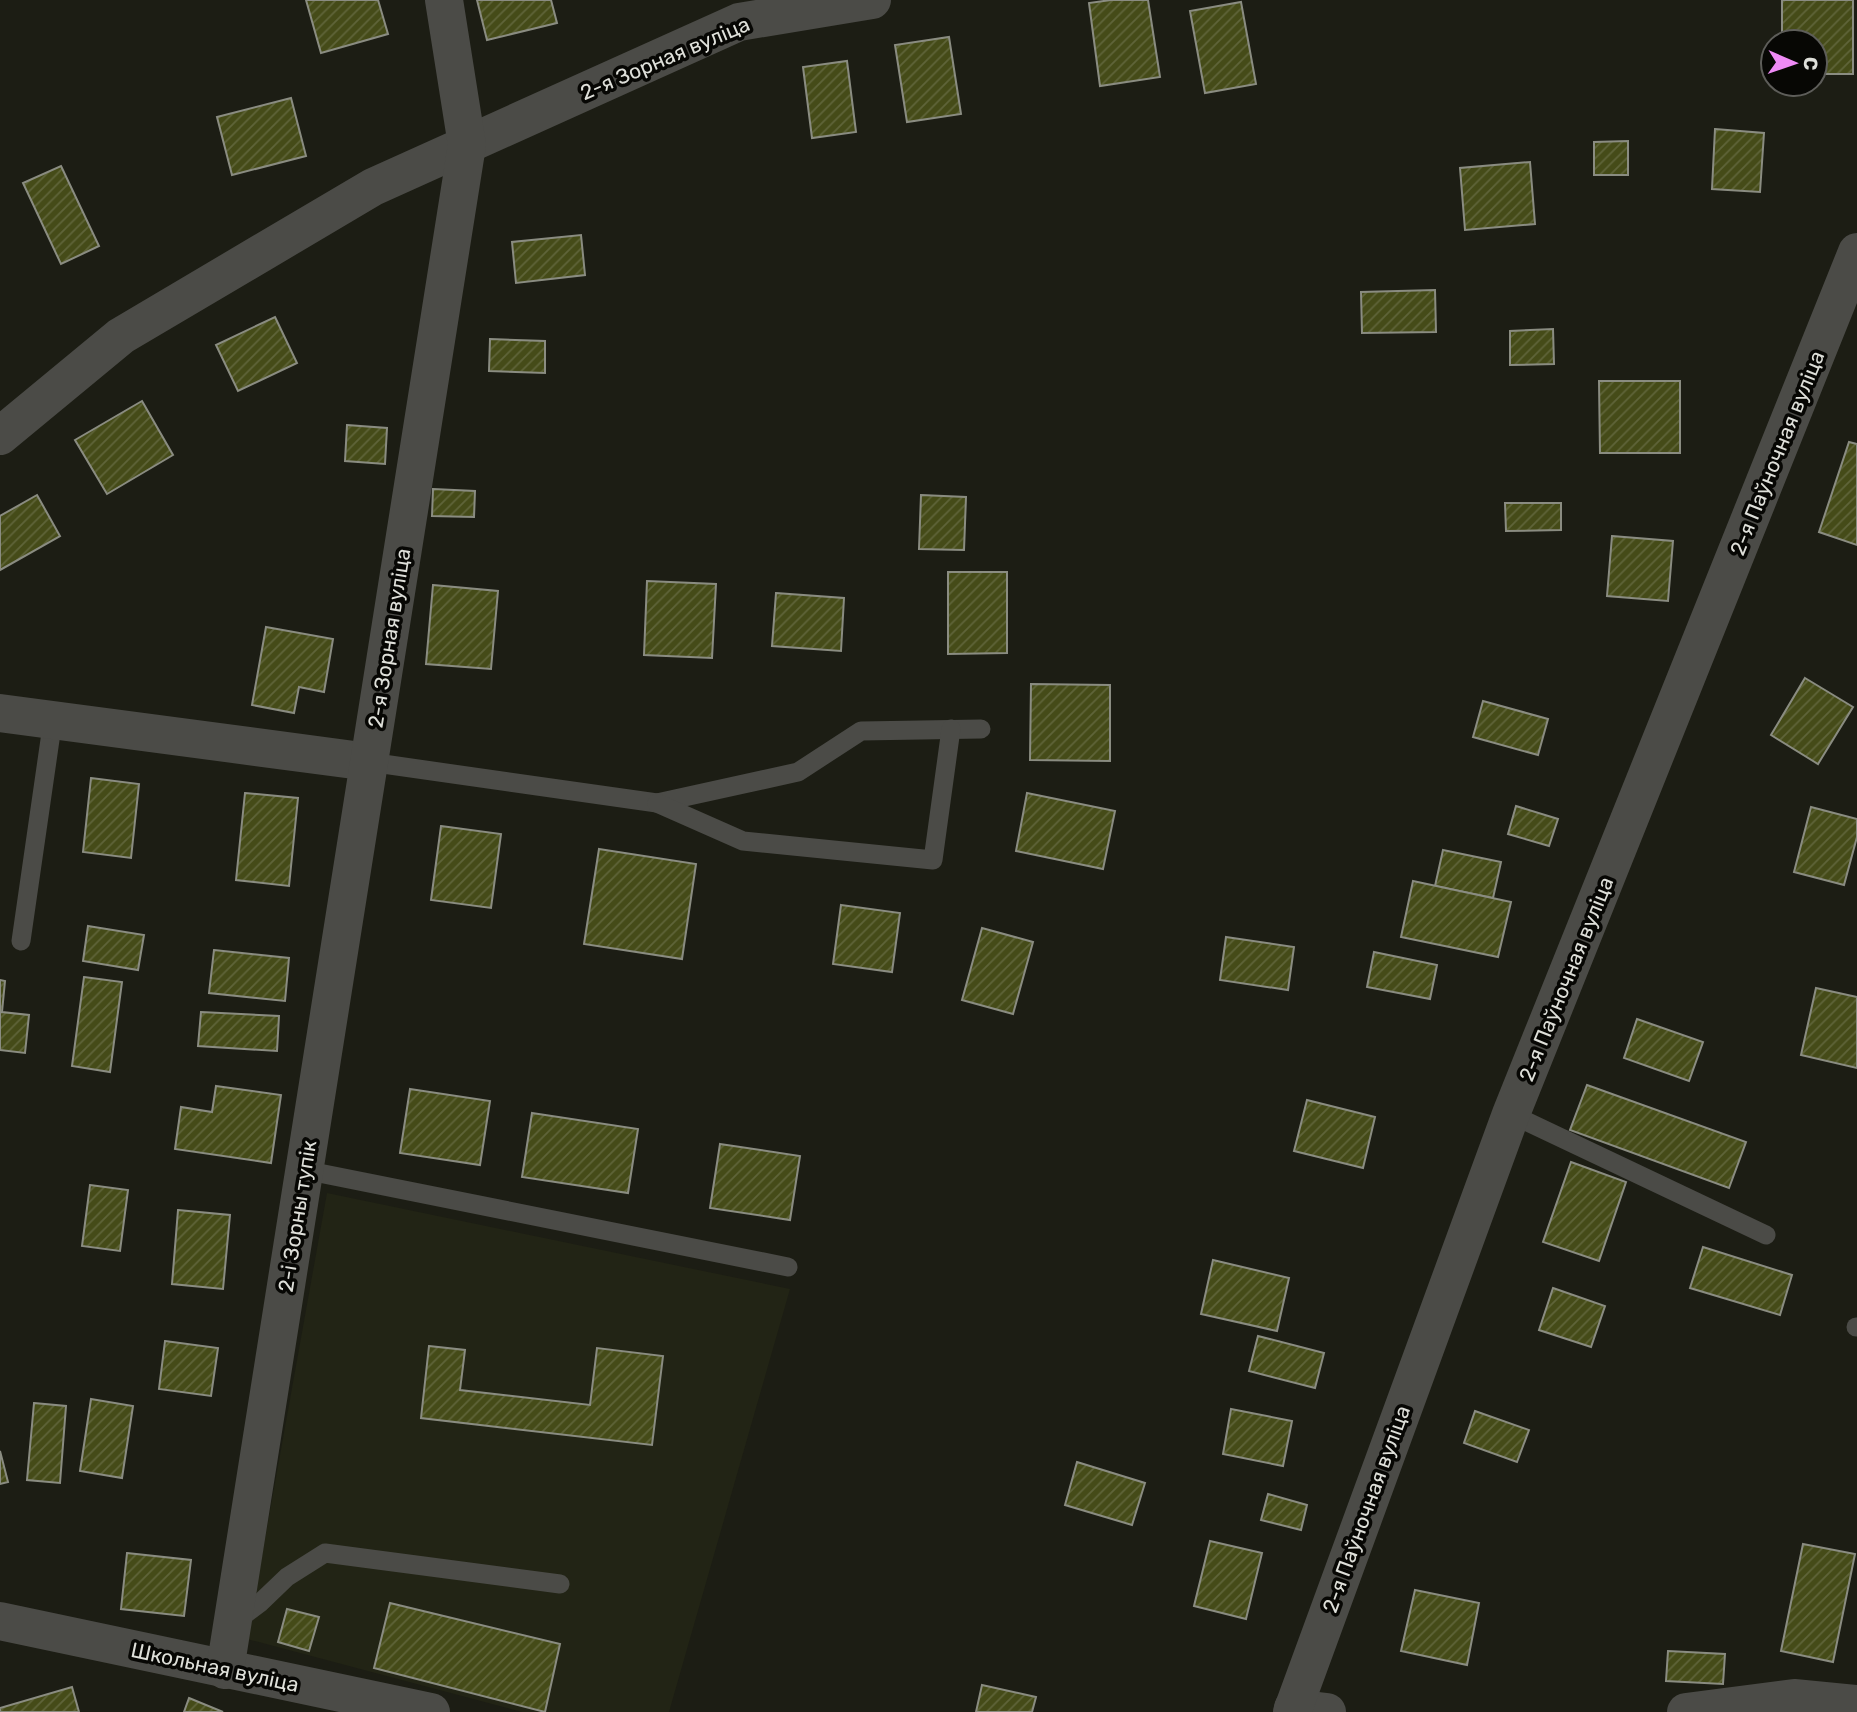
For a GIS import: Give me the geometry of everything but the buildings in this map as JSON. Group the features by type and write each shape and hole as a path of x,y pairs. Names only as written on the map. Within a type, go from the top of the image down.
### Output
{"street":[{"path":"444,0 467,145"},
{"name":"2-я Зорная вуліца","path":"0,436 121,336 373,187 739,22 872,0"},
{"name":"2-я Зорная вуліца","path":"369,762 467,145"},
{"name":"2-я Паўночная вуліца","path":"1304,1711 1511,1114 1857,252"},
{"path":"0,713 369,762"},
{"name":"2-і Зорны тупік","path":"225,1670 369,762"},
{"name":"Школьная вуліца","path":"0,1621 431,1712"},
{"path":"1686,1712 1794,1698 1857,1704"}],"lane":[{"path":"21,941 53,719"},
{"path":"369,762 657,803 743,841 933,860 951,729"},
{"path":"657,803 798,772 861,731 981,729"},
{"path":"1511,1114 1766,1235"},
{"path":"304,1170 788,1267"},
{"path":"232,1624 260,1603 287,1577 325,1553 560,1584"}],"shaded area":[{"path":"327,1193 790,1289 669,1712 522,1712 247,1639"}]}
